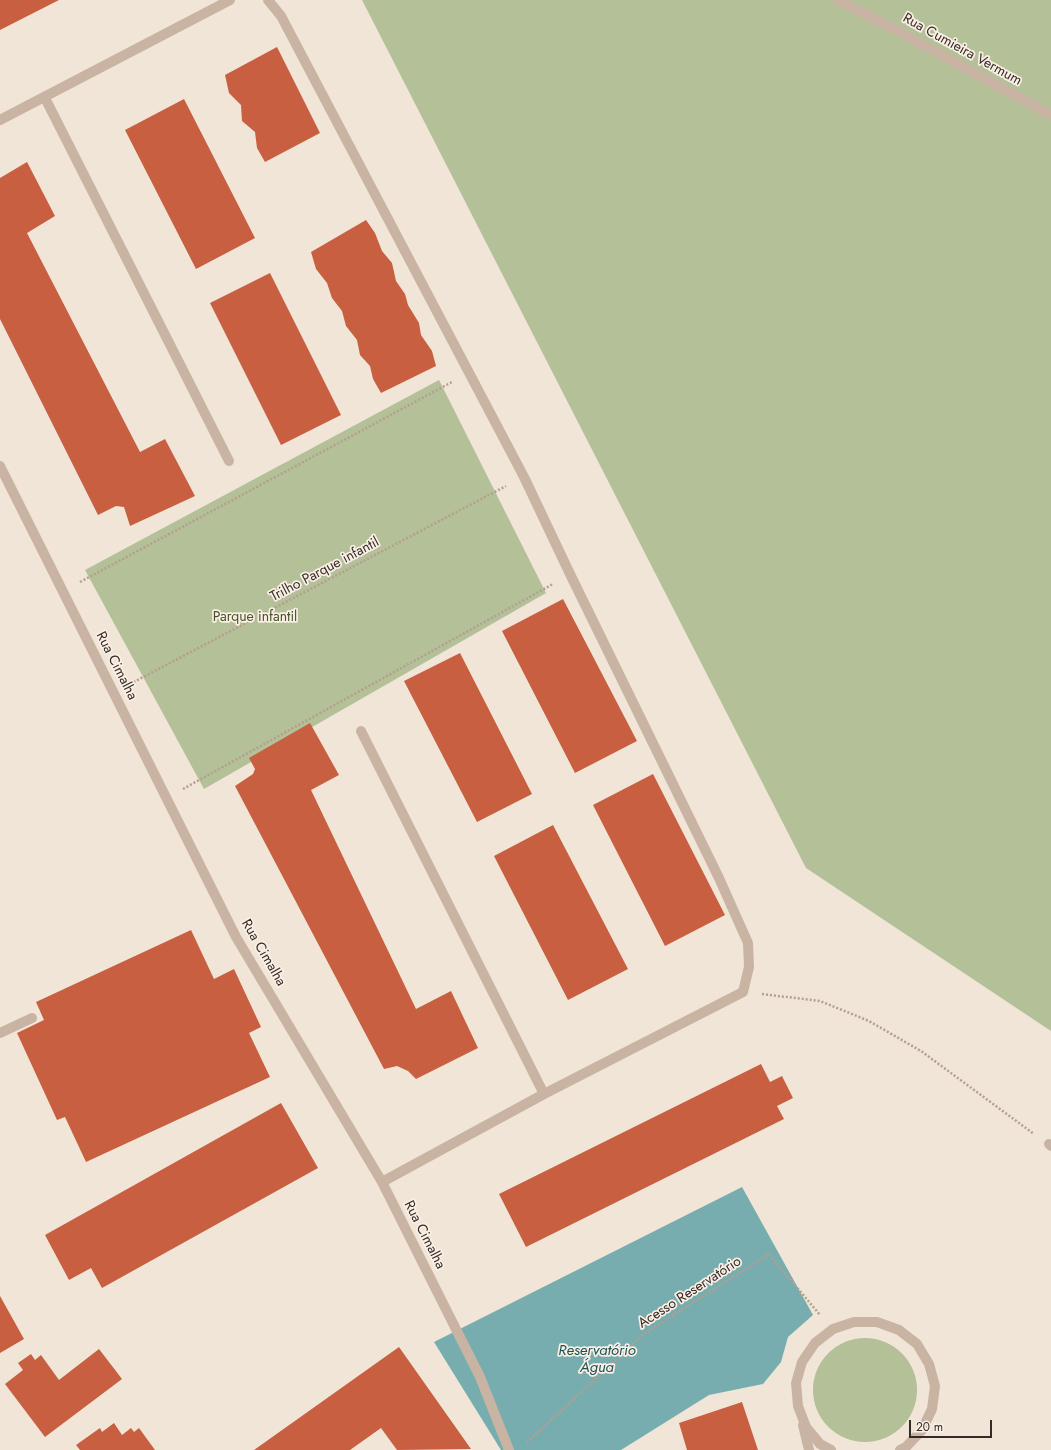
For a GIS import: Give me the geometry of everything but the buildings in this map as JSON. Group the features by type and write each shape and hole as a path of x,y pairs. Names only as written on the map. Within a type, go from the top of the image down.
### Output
{"street":[{"path":"0,120 45,98 230,0"},
{"path":"268,0 281,16 524,477 716,871 748,943 749,967 742,992 544,1094 382,1182"},
{"name":"Rua Cumieira Vermum","path":"838,0 898,31 1051,115"},
{"path":"45,98 229,462"},
{"name":"Rua Cimalha","path":"0,466 236,937 382,1182 480,1377 509,1450"},
{"path":"361,731 544,1094"},
{"path":"0,1033 32,1018"},
{"path":"809,1450 798,1406 796,1383 802,1362 815,1343 833,1329 854,1322 877,1322 899,1330 917,1344 929,1364 935,1386 932,1409 922,1430 906,1447 900,1450"},
{"path":"798,1406 806,1427 820,1444 831,1450"}],"path":[{"path":"63,592 469,374"},
{"name":"Trilho Parque infantil","path":"114,693 524,477"},
{"path":"166,798 570,574"},
{"path":"742,992 820,1001 869,1021 921,1050 1050,1145"},
{"name":"Acesso Reservatório","path":"523,1445 644,1332 769,1254 833,1329"}],"green space":[{"path":"362,0 1051,0 1051,1031 806,868"},
{"name":"Parque infantil","path":"439,380 546,593 204,789 85,570"},
{"path":"865,1338 885,1342 894,1346 902,1353 909,1361 913,1370 917,1390 913,1410 909,1419 902,1427 894,1434 885,1438 865,1442 845,1438 836,1434 828,1427 821,1419 817,1410 813,1390 817,1370 821,1361 828,1353 836,1346 845,1342"}],"water":[{"name":"Reservatório Água","path":"742,1187 813,1315 788,1337 781,1362 763,1384 709,1395 621,1450 501,1450 434,1342"}]}
